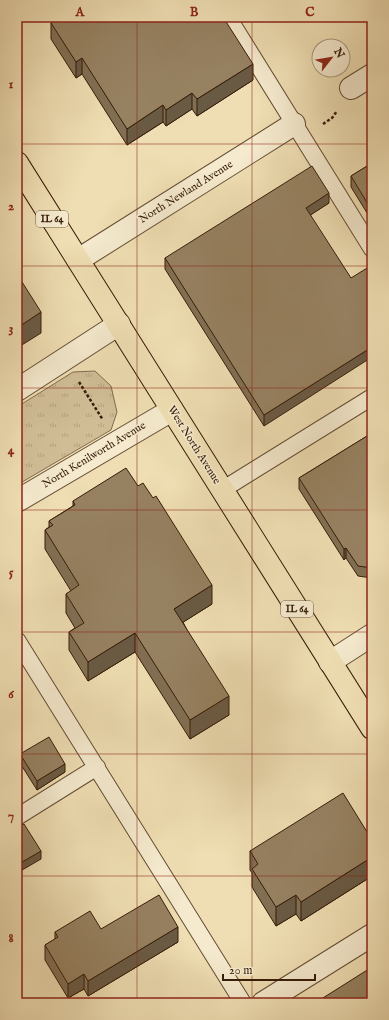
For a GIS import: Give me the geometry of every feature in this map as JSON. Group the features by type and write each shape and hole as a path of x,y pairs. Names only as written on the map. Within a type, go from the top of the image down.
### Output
{"main road":[{"name":"West North Avenue","path":"17,162 372,728"}],"street":[{"path":"351,88 372,75"},
{"name":"North Newland Avenue","path":"78,260 294,124"},
{"path":"17,390 119,324"},
{"name":"North Kenilworth Avenue","path":"17,501 172,410"},
{"path":"330,662 372,635"},
{"path":"263,1003 372,935"}],"lane":[{"path":"228,17 372,249"},
{"path":"222,490 372,397"},
{"path":"17,640 243,1003"},
{"path":"17,817 97,767"}],"path":[{"path":"294,124 320,126 332,118 351,88"},
{"path":"76,376 107,427"}],"green space":[{"path":"95,371 111,386 117,412 111,430 17,485 17,407 73,372"}],"building":[{"path":"60,17 223,17 253,64 197,99 192,93 166,110 163,105 127,129 82,58 76,62 51,23"},
{"path":"372,163 372,211 351,176"},
{"path":"312,166 329,193 306,208 351,278 372,265 372,347 264,415 165,258"},
{"path":"17,274 41,312 17,328"},
{"path":"372,433 372,568 358,566 346,548 344,549 299,478"},
{"path":"126,468 138,486 143,483 153,498 156,496 212,585 174,609 229,696 190,720 135,633 88,662 69,632 84,623 66,594 79,585 45,530 53,525 49,521 75,505 73,501"},
{"path":"49,737 65,764 37,781 20,754"},
{"path":"343,793 372,840 372,857 301,902 296,895 276,907 252,869 258,864 250,851"},
{"path":"24,824 41,851 17,865 17,828"},
{"path":"159,895 178,927 88,981 84,974 68,984 45,945 58,937 55,932 90,911 101,929"},
{"path":"372,967 372,1003 315,1003"}]}
